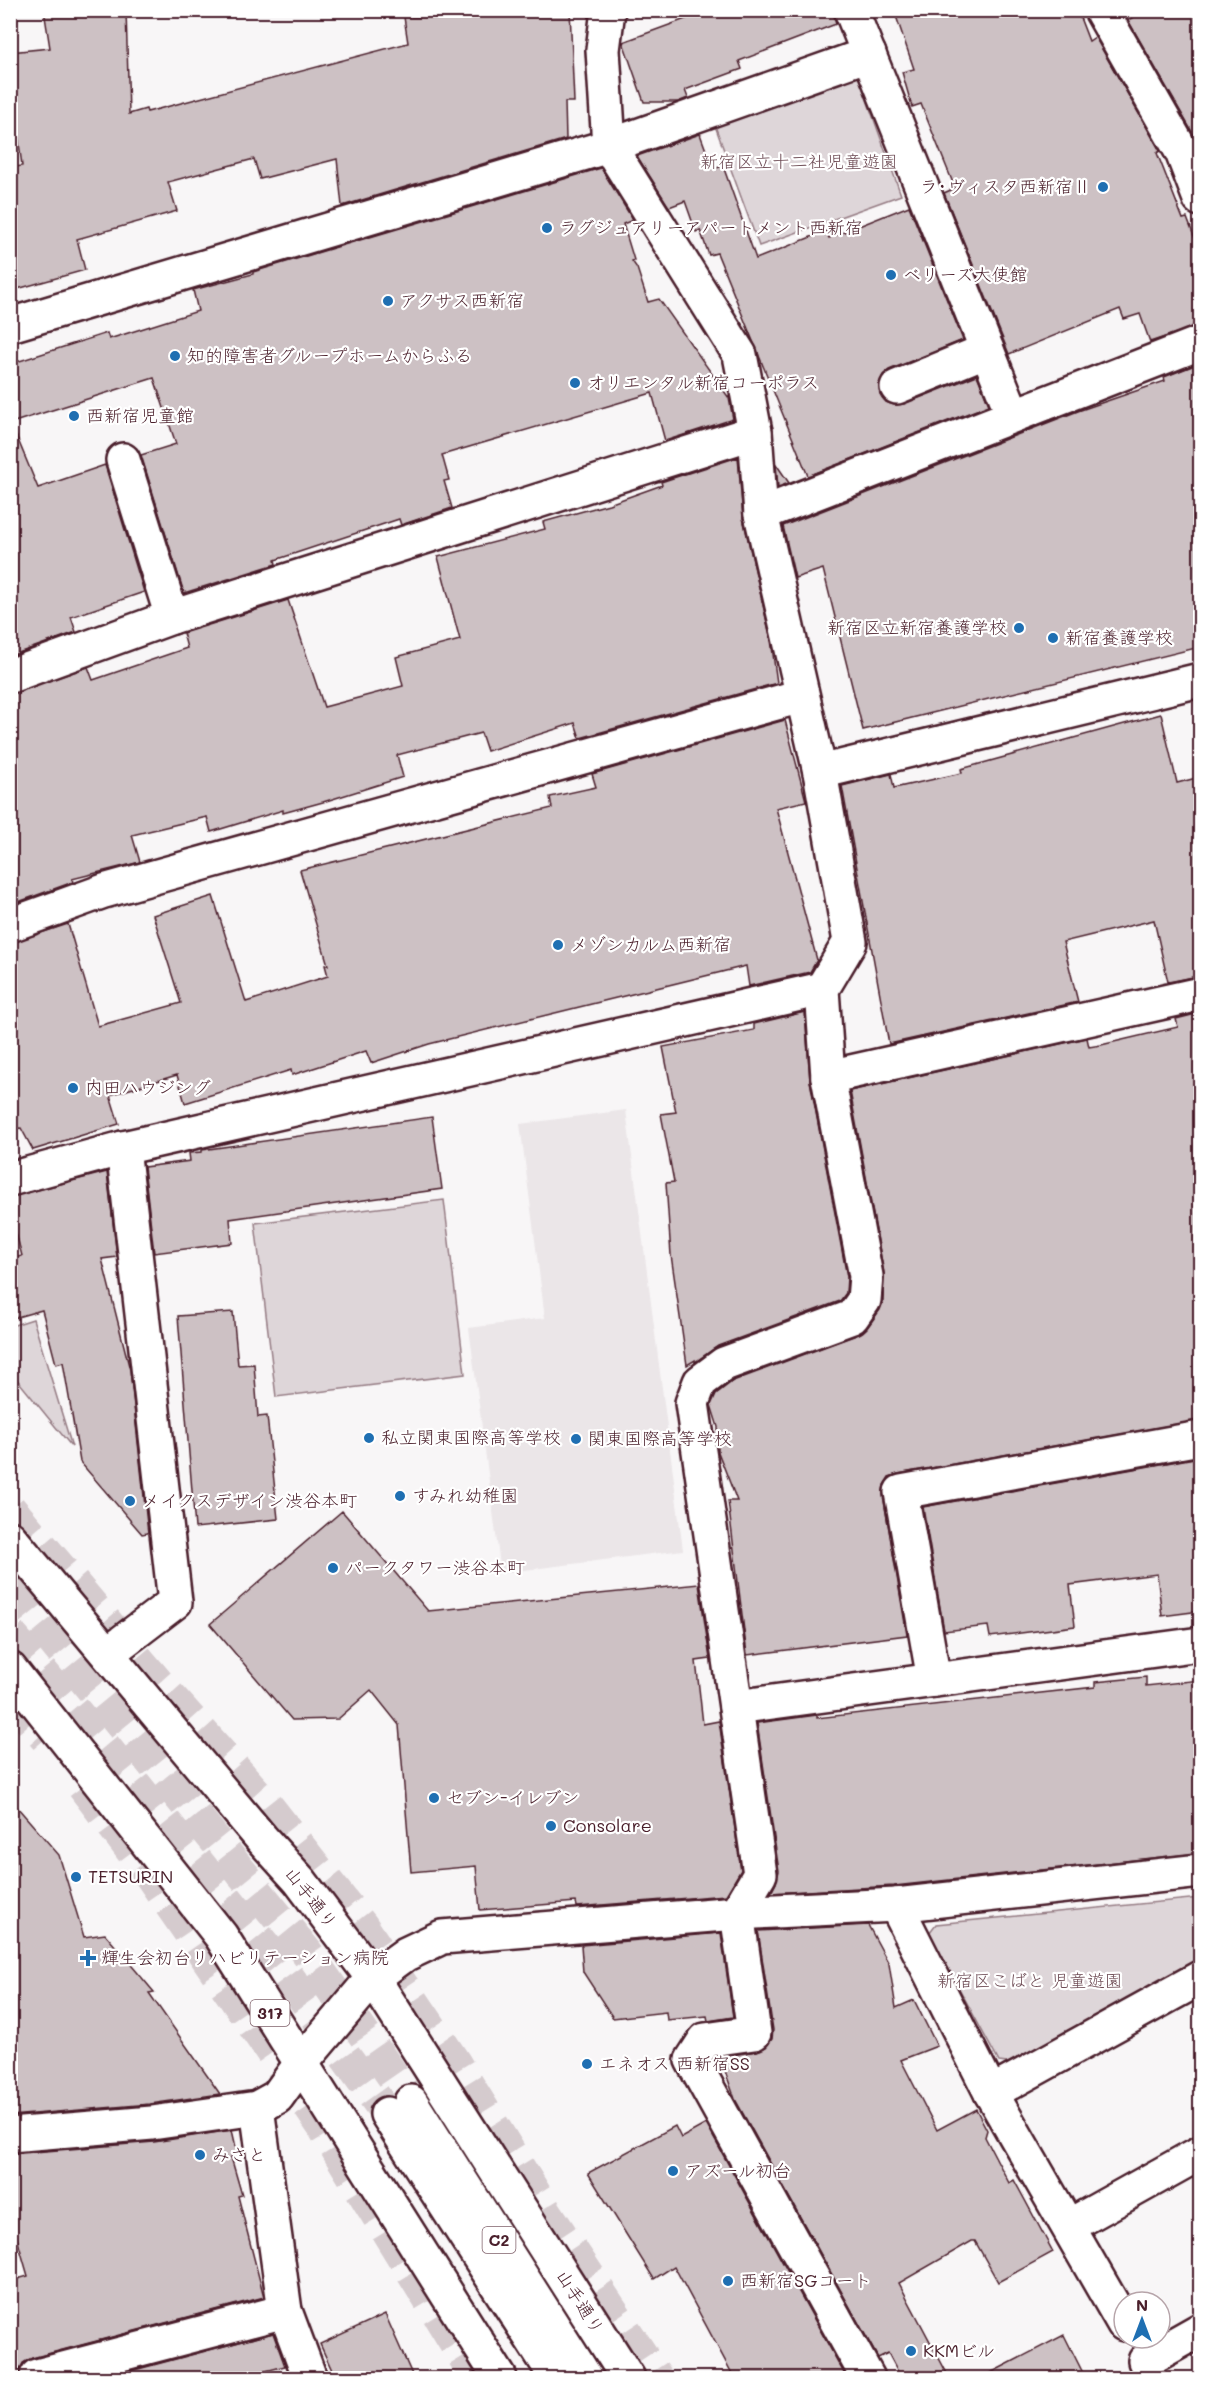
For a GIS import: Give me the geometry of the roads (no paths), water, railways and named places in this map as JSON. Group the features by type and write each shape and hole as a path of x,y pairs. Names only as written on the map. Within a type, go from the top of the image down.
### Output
{"main road":[{"path":"608,10 603,50 609,146 740,355 755,432 761,514 820,772 850,942 822,989 828,1077 866,1276 864,1300 852,1317 724,1364 700,1382 692,1403 760,1874 737,1913 754,2033 705,2040 693,2060 868,2379"},
{"path":"851,10 1013,415"},
{"path":"1105,12 1191,148 1200,199"},
{"path":"10,325 609,146 869,54"},
{"path":"761,514 1200,343"},
{"path":"897,387 987,350"},
{"path":"10,676 172,617 755,432"},
{"path":"123,460 172,617"},
{"path":"820,772 1200,680"},
{"path":"10,925 104,891 801,696"},
{"path":"10,1179 123,1148 822,989"},
{"path":"828,1077 1200,994"},
{"path":"108,1653 175,1602 123,1148"},
{"path":"934,1680 901,1492 1200,1438"},
{"name":"山手通り","path":"10,1538 262,1839 300,1881 373,1978 628,2379"},
{"path":"736,1707 1200,1644"},
{"name":"317","path":"10,1669 221,1936 500,2379"},
{"path":"10,2135 152,2123 257,2108 277,2097 302,2062 373,1978 406,1954 442,1937 737,1913 896,1905 1200,1871"},
{"path":"896,1905 991,2093 1112,2303"},
{"path":"991,2093 1200,1978"},
{"path":"257,2108 285,2311 310,2379"},
{"name":"C2","path":"557,2379 399,2108 586,2379"},
{"path":"1069,2226 1200,2153"},
{"path":"37,2376 285,2311"},
{"path":"1144,2359 1200,2330"}],"tunnel":[{"path":"10,1509 157,1682 264,1802 362,1926 454,2062 546,2212 657,2378"},
{"path":"10,1588 307,1953 411,2102"},
{"path":"10,1634 105,1747 279,1964 387,2114"},
{"path":"10,1697 46,1738"},
{"path":"83,1786 148,1872 324,2128 477,2378"}],"place":[{"name":"ラ･ヴィスタ西新宿Ⅱ","path":"1103,187"},
{"name":"ラグジュアリーアパートメント西新宿","path":"547,228"},
{"name":"ベリーズ大使館","path":"891,275"},
{"name":"アクサス西新宿","path":"388,301"},
{"name":"知的障害者グループホームからふる","path":"175,356"},
{"name":"オリエンタル新宿コーポラス","path":"575,383"},
{"name":"西新宿児童館","path":"74,416"},
{"name":"新宿区立新宿養護学校","path":"1019,628"},
{"name":"新宿養護学校","path":"1053,638"},
{"name":"メゾンカルム西新宿","path":"558,945"},
{"name":"内田ハウジング","path":"73,1088"},
{"name":"私立関東国際高等学校","path":"369,1438"},
{"name":"関東国際高等学校","path":"576,1439"},
{"name":"すみれ幼稚園","path":"400,1496"},
{"name":"メイクスデザイン渋谷本町","path":"130,1501"},
{"name":"パークタワー渋谷本町","path":"333,1568"},
{"name":"セブン-イレブン","path":"434,1798"},
{"name":"Consolare","path":"551,1826"},
{"name":"TETSURIN","path":"76,1877"},
{"name":"輝生会初台リハビリテーション病院","path":"88,1958"},
{"name":"エネオス 西新宿SS","path":"587,2064"},
{"name":"みさと","path":"200,2155"},
{"name":"アズール初台","path":"673,2171"},
{"name":"西新宿SGコート","path":"728,2281"},
{"name":"KKMビル","path":"911,2351"}],"park label":[{"name":"新宿区立十二社児童遊園","path":"799,162"},
{"name":"新宿区こばと 児童遊園","path":"1030,1981"}]}
